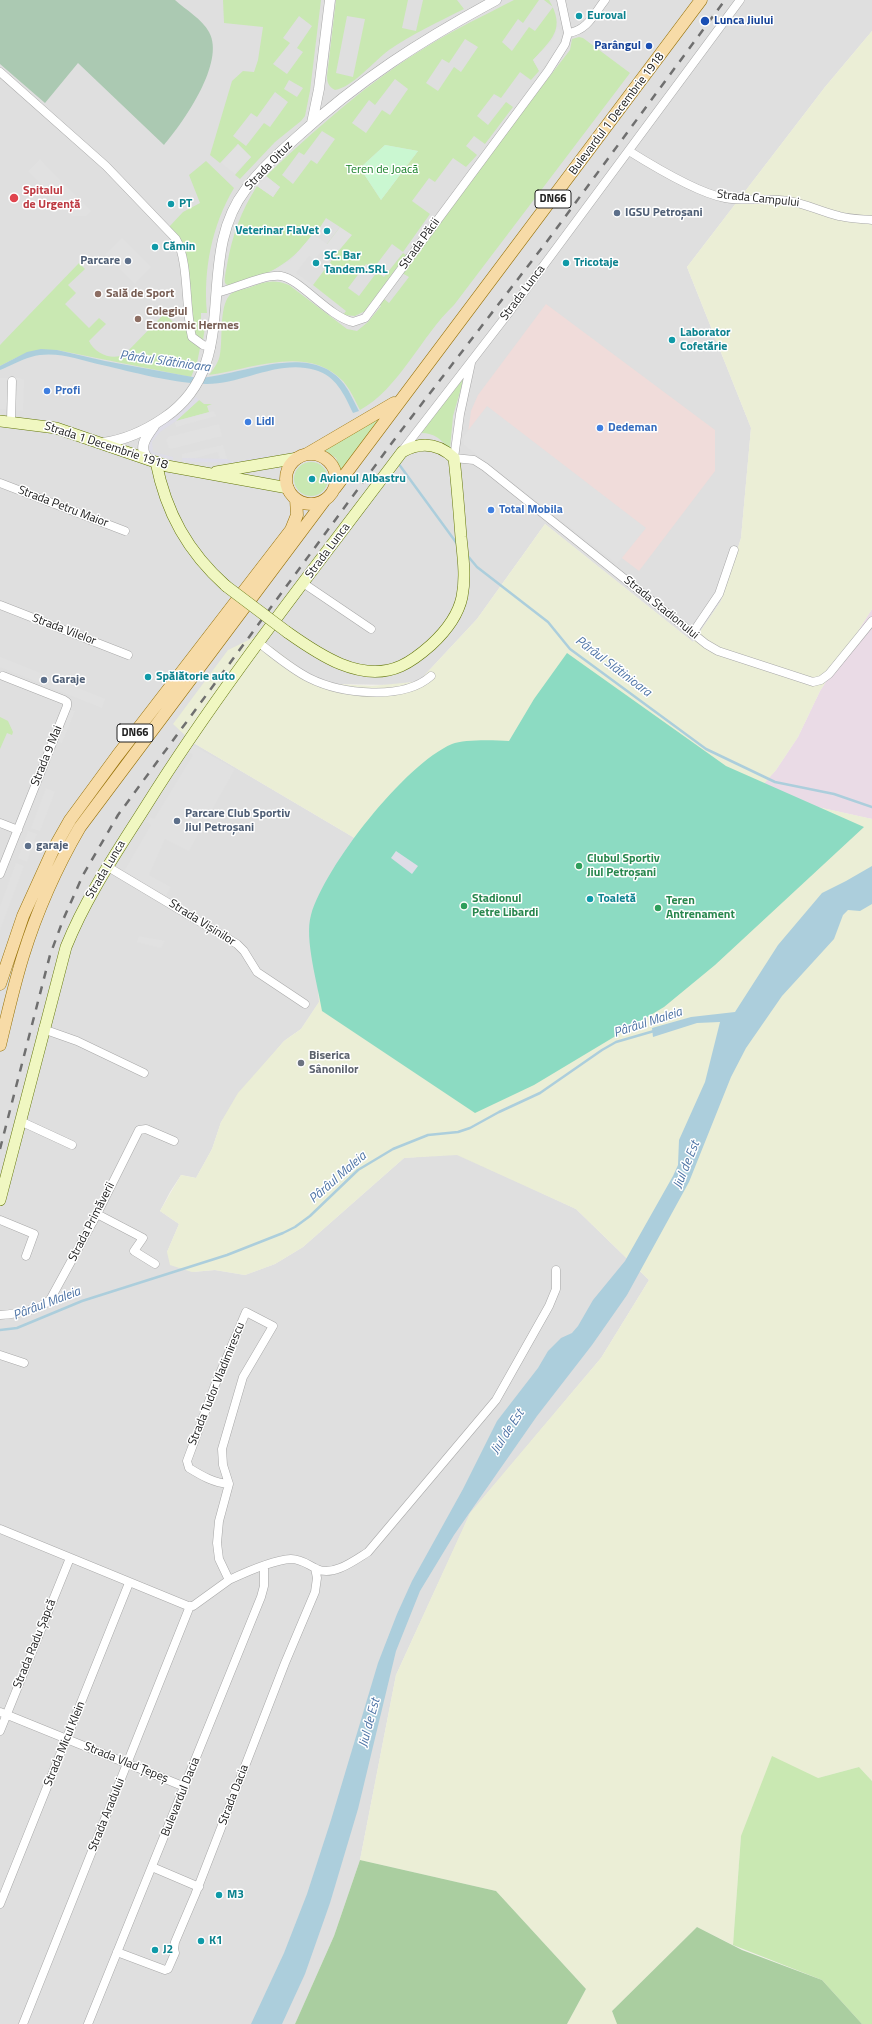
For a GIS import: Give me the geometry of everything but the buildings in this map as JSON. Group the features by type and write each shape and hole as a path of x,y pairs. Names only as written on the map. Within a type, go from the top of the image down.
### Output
{"main road":[{"name":"Bulevardul 1 Decembrie 1918","path":"335,488 400,399 421,375 701,0"},
{"name":"Bulevardul 1 Decembrie 1918","path":"303,456 400,399"},
{"name":"Strada 1 Decembrie 1918","path":"5,421 56,428 178,469 211,473 288,488"},
{"path":"152,461 165,499 181,534 201,561 226,586 287,632 321,655 350,667 377,671 401,666 434,642 454,617 462,599 462,542 454,458 442,448 430,444 416,445 402,452"},
{"name":"Strada Lunca","path":"0,1200 43,1028 66,948 75,925 108,867 190,738 259,642 402,452"},
{"path":"316,454 324,457 330,463 336,475 335,488 324,501 319,504 307,504 296,499 288,488 286,480 288,471 292,464 303,456 316,454"},
{"name":"Strada 1 Decembrie 1918","path":"211,473 303,456"},
{"name":"DN66","path":"0,984 23,916 70,820 117,756 291,530 297,515 296,499"},
{"name":"DN66","path":"0,1045 18,974 33,928 61,862 80,827 324,501"}],"street":[{"path":"312,123 319,89 330,0"},
{"path":"561,0 568,33 576,32 585,27 605,0"},
{"name":"Strada Lunca","path":"402,452 471,363 740,0"},
{"name":"Strada Oituz","path":"102,443 122,440 157,423 179,407 198,385 211,347 220,250 229,221 236,205 256,177 312,123 404,52 494,1"},
{"name":"Strada Păcii","path":"216,293 267,278 282,276 341,318 353,322 365,318 548,71 565,44 568,33"},
{"path":"0,72 106,166 176,239 182,253 187,310 192,337 203,345 211,347"},
{"path":"319,89 326,98 336,103"},
{"name":"Strada Campului","path":"628,151 672,175 719,196 787,200 849,219 872,220"},
{"path":"454,458 460,414 471,363"},
{"path":"5,421 12,382"},
{"path":"152,461 143,451 143,442 157,423"},
{"name":"Strada Stadionului","path":"454,458 474,460 485,467 692,634 718,651 813,682 821,680 829,674 872,621"},
{"name":"Strada Petru Maior","path":"0,484 126,531"},
{"path":"692,634 719,594 734,550"},
{"name":"Strada Lunca","path":"303,583 371,629"},
{"name":"Strada Vilelor","path":"0,605 128,655"},
{"path":"259,642 307,677 338,688 376,692 400,690 418,686 431,676"},
{"name":"Strada 9 Mai","path":"0,874 67,702 3,676"},
{"path":"0,823 18,830"},
{"name":"Strada Vișinilor","path":"108,867 237,944 244,951 257,972 305,1004"},
{"path":"43,1028 77,1041 144,1073"},
{"path":"20,1121 72,1145"},
{"name":"Strada Primăverii","path":"0,1315 29,1311 42,1306 50,1300 97,1214 138,1130 146,1129 174,1141"},
{"path":"97,1214 143,1238 134,1251 155,1264"},
{"path":"0,1220 34,1234 26,1256"},
{"path":"0,1529 129,1583 190,1606 229,1580 290,1559 306,1563 320,1571 331,1570 350,1563 368,1552 490,1409 549,1306 556,1289 556,1270"},
{"name":"Strada Tudor Vladimirescu","path":"246,1312 273,1326 256,1356 249,1365 236,1397 222,1449 223,1465 229,1484 219,1483 209,1479 189,1468 186,1464 215,1385 246,1312"},
{"path":"0,1355 24,1363"},
{"path":"229,1484 219,1521 217,1543 219,1559 229,1580"},
{"name":"Strada Radu Șapcă","path":"0,1731 3,1714 70,1558"},
{"name":"Bulevardul Dacia","path":"88,2024 261,1597 264,1586 264,1567"},
{"name":"Strada Dacia","path":"117,1952 165,1970 168,1969 175,1953 175,1942 199,1887 285,1664 315,1592 317,1578 315,1568"},
{"name":"Strada Micul Klein","path":"0,1904 129,1583"},
{"name":"Strada Aradului","path":"23,2024 190,1606"},
{"name":"Strada Vlad Țepeș","path":"3,1714 185,1786"},
{"path":"152,1867 199,1887"}],"shaded area":[{"path":"0,0 872,0 872,31 825,87 687,267 751,428 741,538 721,601 693,642 545,524 477,619 421,679 413,682 392,685 337,684 309,675 279,653 192,742 363,843 315,913 319,1002 301,1029 284,1041 262,1067 221,1122 212,1149 196,1178 181,1175 170,1192 160,1211 179,1224 167,1252 192,1272 215,1270 245,1275 275,1264 303,1247 404,1158 457,1154 576,1209 649,1280 601,1358 470,1514 396,1675 360,1860 334,1936 295,2024 0,2024"},
{"path":"558,26 562,36 557,49 540,72 533,60 553,39"},
{"path":"238,144 251,157 235,174 221,163"},
{"path":"40,159 91,211 86,216 72,216 28,171"},
{"path":"266,176 280,187 273,197 257,186"},
{"path":"340,227 352,235 331,260 321,252 314,260 309,256 296,273 313,285 307,291 272,271 292,259 313,234 327,244"},
{"name":"Parcare","path":"122,238 151,267 135,284 105,254"},
{"path":"546,304 715,430 715,471 639,571 467,440 471,411 478,395"},
{"path":"0,378 19,378 24,380 23,411 0,409"},
{"path":"196,397 199,400 176,421 160,432 152,442 153,452 173,457 173,460 152,455 149,450 148,441 158,428 179,414"},
{"path":"487,406 646,528 617,564 464,445 463,437"},
{"path":"214,411 216,416 176,427 176,421"},
{"path":"219,424 222,436 171,449 169,448 166,440 168,437"},
{"path":"223,445 227,459 220,460 218,452 191,459 182,458 182,454"},
{"path":"268,455 268,457 232,463 183,461 182,458 227,459 234,462"},
{"path":"872,609 872,819 790,801 763,784 776,770 798,737 820,691"},
{"name":"Garaje","path":"0,657 105,699 102,708 0,667"},
{"path":"70,710 75,711 62,743 56,742"},
{"name":"Parcare Club Sportiv Jiul Petroșani","path":"191,744 235,769 189,851 165,839 149,875 171,887 166,896 124,871 151,825 147,822 150,817 154,819 193,755 186,750"},
{"name":"Garaje","path":"46,788 55,792 40,831 31,828"},
{"name":"garaje","path":"28,831 37,834 27,862 18,858"},
{"path":"396,851 418,866 412,874 391,858"},
{"name":"Garaje","path":"16,863 24,866 0,930 0,906"},
{"path":"139,936 165,941 161,948 137,942"}],"green space":[{"path":"0,0 175,0 198,19 209,32 213,45 212,59 207,75 200,92 191,107 164,145 78,63 45,103 0,64"},
{"path":"223,0 321,0 310,91 305,116 275,142 240,179 235,175 251,157 238,144 220,163 210,155 232,81 243,71 254,72 258,60 263,27 224,23","holes":["299,16 312,26 297,48 303,52 287,74 273,64 290,43 283,38","289,80 303,88 297,97 284,89","275,92 288,102 270,127 264,123 246,146 233,136 251,113 257,117"]},
{"path":"336,0 408,0 402,28 416,31 423,0 457,0 464,9 425,28 398,44 356,79 342,88 335,90 331,88 328,83 327,76","holes":["347,16 365,19 353,77 336,73"]},
{"path":"514,0 539,0 523,23 518,19 502,42 512,51 529,27 535,31 553,7 556,19 554,33 546,46 533,60 539,71 531,80 520,72 501,98 494,94 477,116 488,125 506,102 513,107 485,144 474,136 466,146 477,155 466,167 453,158 435,182 429,178 412,201 430,214 403,252 392,244 373,269 366,264 348,288 359,296 377,272 384,277 403,253 406,255 365,311 355,316 343,315 346,311 313,285 338,252 327,244 340,227 326,218 315,235 313,234 295,255 276,269 228,286 225,283 229,254 234,234 246,205 257,186 273,197 280,187 266,176 324,123 385,74 438,40","holes":["465,39 478,47 461,72 454,67 438,91 426,83 442,59 449,63","395,79 408,89 390,115 382,110 366,133 352,123 369,100 375,105","322,131 335,139 317,164 311,160 293,184 282,175 299,152 304,155","385,145 418,151 381,200 360,168"]},
{"path":"544,0 549,0 552,6"},
{"path":"872,31 872,609 820,691 798,737 776,770 764,784 790,801 872,819 872,1781 859,1767 818,1778 741,1836 733,1945 697,1927 612,2011 617,2024 567,2024 586,1989 496,1891 360,1860 396,1675 470,1513 601,1358 649,1280 576,1209 457,1155 404,1158 303,1247 275,1264 245,1275 215,1270 192,1272 170,1265 167,1252 179,1224 160,1211 181,1175 196,1178 212,1149 221,1122 238,1093 284,1041 301,1029 319,1002 315,913 363,843 192,742 173,724 228,650 257,636 309,675 321,680 337,684 372,686 413,682 421,679 477,619 545,524 693,642 721,601 741,538 751,428 687,267 825,87"},
{"path":"579,37 583,38 630,73 454,305 442,317 398,376 374,401 360,410 343,381 329,370 313,364 296,361 279,362 209,375 216,365 219,357 224,308 229,296 236,291 265,282 275,281 284,283 289,285 347,329 357,331 368,322 381,306 378,304 383,298 389,303 409,277 402,273 475,173 570,50 572,39"},
{"name":"Teren de Joacă","path":"385,145 418,151 381,200 360,168"},
{"path":"206,161 234,188 220,217 211,248 206,281 207,313 201,313 201,320 206,321 203,340 200,339 194,332 187,274 169,227 183,212 200,203 189,175"},
{"path":"79,263 85,269 68,285 76,293 65,304 89,328 99,318 106,324 89,341 95,350 105,355 115,357 125,354 165,313 172,321 185,325 190,339 200,348 197,363 191,377 57,350 34,352 0,366 0,345"},
{"path":"464,378 453,416 450,449 433,435 419,433"},
{"path":"199,400 204,404 212,404 207,406 209,412 176,421"},
{"path":"383,416 342,473 336,458 323,449"},
{"path":"308,462 314,462 318,463 325,469 328,479 327,486 321,493 314,496 308,496 304,495 297,489 294,482 294,476 295,472 301,465"},
{"name":"Clubul Sportiv Jiul Petroșani","path":"567,653 726,766 864,827 715,965 664,1007 534,1085 475,1113 322,1011 310,949 309,925 311,915 319,894 332,870 349,845 390,794 412,772 433,755 452,744 457,742 488,740 509,741 534,699"},
{"path":"0,717 8,721 13,732 12,735 7,733 0,749"},
{"path":"772,1756 818,1778 859,1767 872,1781 872,2024 862,2024 822,1980 733,1945 741,1836"},
{"path":"360,1860 496,1891 586,1989 567,2024 295,2024 334,1936"},
{"path":"697,1927 742,1950 822,1980 862,2024 617,2024 612,2011"}],"water":[{"path":"41,349 57,350 105,361 198,378 275,364 295,362 313,364 330,371 344,384 359,411 353,413 343,393 329,377 315,370 301,367 274,370 220,383 207,384 182,382 154,377 58,355 40,355 31,357 0,370 0,366 27,352"},
{"name":"Jiul de Est","path":"872,866 872,904 860,911 848,910 843,915 834,939 782,996 746,1048 731,1077 689,1182 627,1295 592,1345 537,1416 454,1535 420,1591 396,1651 358,1809 330,1903 305,1974 282,2024 251,2024 284,1953 307,1894 331,1820 378,1663 397,1614 412,1581 463,1489 497,1421 538,1368 548,1351 561,1338 572,1333 578,1326 593,1300 625,1261 678,1165 679,1140 705,1082 720,1022 697,1023 653,1037 652,1028 691,1017 735,1012 778,945 822,893"}],"waterway":[{"name":"Pârâul Slătinioara","path":"398,463 458,545"},
{"name":"Pârâul Slătinioara","path":"467,555 477,567 548,622 570,649 706,749 775,782 834,794 872,807"},
{"name":"Pârâul Maleia","path":"0,1330 17,1328 82,1301 227,1255 283,1233 295,1227 310,1216 358,1170 393,1149 428,1135 458,1132 470,1128 499,1112 540,1093 616,1042 654,1031"}],"railway":[{"path":"0,1149 50,955 63,920 83,875 118,815 397,436 548,240 725,0"}],"place":[{"name":"Euroval","path":"579,16"},
{"name":"Lunca Jiului","path":"705,21"},
{"name":"Parângul","path":"649,46"},
{"name":"Spitalul de Urgență","path":"14,198"},
{"name":"PT","path":"171,204"},
{"name":"IGSU Petroșani","path":"617,213"},
{"name":"Veterinar FlaVet","path":"327,231"},
{"name":"Cămin","path":"155,247"},
{"name":"Parcare","path":"128,261"},
{"name":"SC. Bar Tandem.SRL","path":"316,263"},
{"name":"Tricotaje","path":"566,263"},
{"name":"Sală de Sport","path":"98,294"},
{"name":"Colegiul Economic Hermes","path":"138,319"},
{"name":"Laborator Cofetărie","path":"672,340"},
{"name":"Profi","path":"47,391"},
{"name":"Lidl","path":"248,422"},
{"name":"Dedeman","path":"600,428"},
{"name":"Avionul Albastru","path":"312,479"},
{"name":"Total Mobila","path":"491,510"},
{"name":"Spălătorie auto","path":"148,677"},
{"name":"Garaje","path":"44,680"},
{"name":"Parcare Club Sportiv Jiul Petroșani","path":"177,821"},
{"name":"garaje","path":"28,846"},
{"name":"Clubul Sportiv Jiul Petroșani","path":"579,866"},
{"name":"Toaletă","path":"590,899"},
{"name":"Stadionul Petre Libardi","path":"464,906"},
{"name":"Teren Antrenament","path":"658,908"},
{"name":"Biserica Sânonilor","path":"301,1063"},
{"name":"M3","path":"219,1895"},
{"name":"K1","path":"201,1941"},
{"name":"J2","path":"155,1950"}]}
